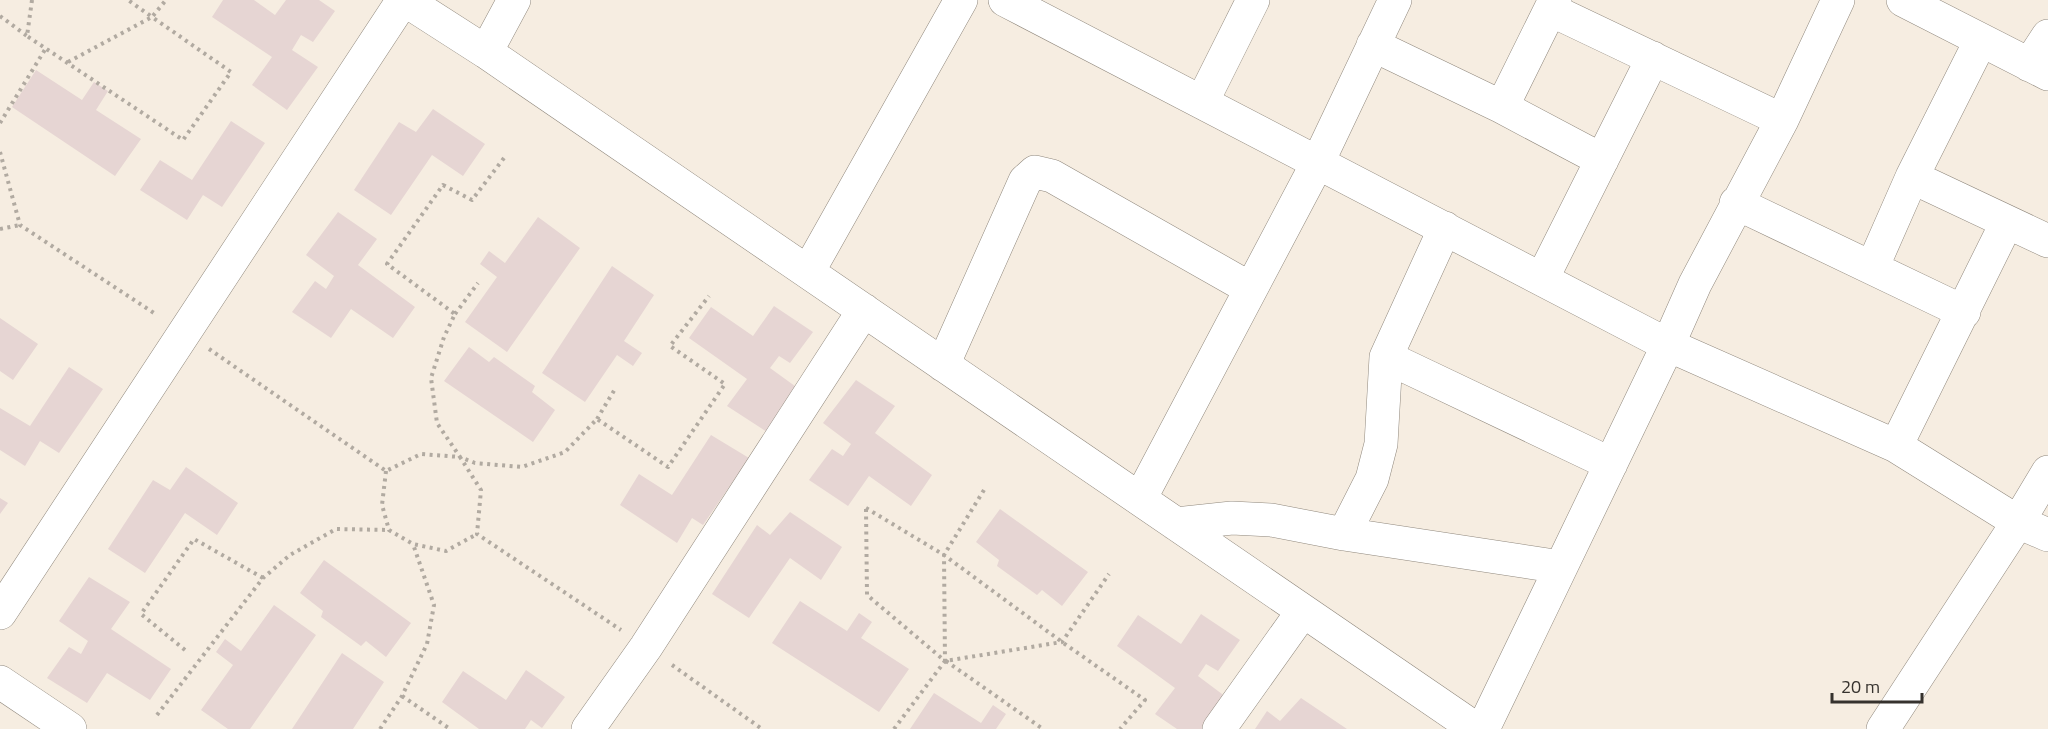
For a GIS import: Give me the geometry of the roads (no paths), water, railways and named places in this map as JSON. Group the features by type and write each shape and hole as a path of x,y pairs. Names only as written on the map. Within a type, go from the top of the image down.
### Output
{"street":[{"path":"0,613 404,0 486,52 1476,729"},
{"path":"486,52 514,0"},
{"path":"808,272 961,0"},
{"path":"1005,0 1668,345 1896,446 2019,522 2048,535"},
{"path":"1202,102 1253,0"},
{"path":"1140,499 1318,162 1395,0"},
{"path":"1483,729 1668,345 1695,284 1782,120 1838,0"},
{"path":"1903,0 2039,70 2048,36"},
{"path":"1502,107 1553,5 1653,58 1782,120"},
{"path":"1872,268 1912,177 1981,40"},
{"path":"1373,45 1502,107 1602,160"},
{"path":"1542,279 1653,58"},
{"path":"943,365 1025,181 1035,172 1052,176 1251,289"},
{"path":"1912,177 2048,241"},
{"path":"1736,203 1964,312"},
{"path":"1896,446 2007,222"},
{"path":"1344,534 1372,479 1382,444 1386,357 1445,228"},
{"path":"588,729 646,647 864,310"},
{"path":"1386,357 1611,464"},
{"path":"1883,729 2019,522 2048,472"},
{"path":"1176,524 1232,518 1261,520 1561,567"},
{"path":"1220,729 1303,611"},
{"path":"0,682 70,729"}]}
